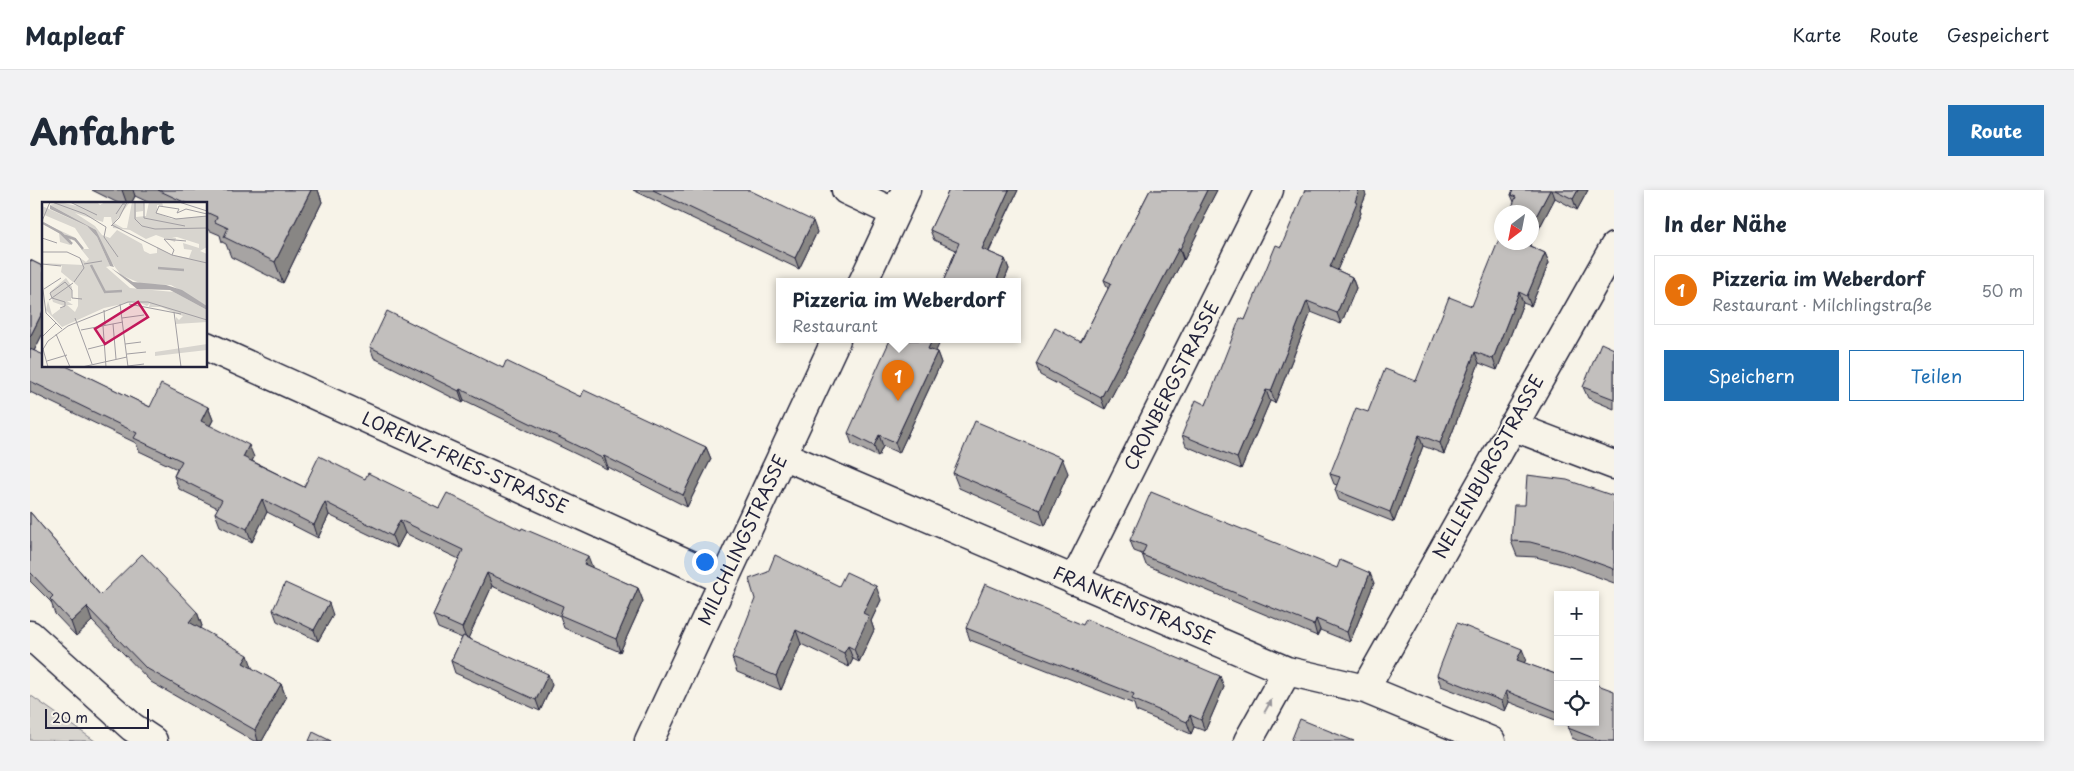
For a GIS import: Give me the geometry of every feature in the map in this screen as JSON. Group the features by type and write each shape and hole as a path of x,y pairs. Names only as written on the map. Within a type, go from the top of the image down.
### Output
{"street":[{"path":"846,190 901,202 865,278"},
{"name":"CRONBERGSTRASSE","path":"1074,581 1270,190"},
{"name":"NELLENBURGSTRASSE","path":"1365,689 1614,247"},
{"name":"MILCHLINGSTRASSE","path":"649,741 835,343"},
{"name":"LORENZ-FRIES-STRASSE","path":"208,347 724,580"},
{"path":"1512,426 1614,465"},
{"name":"FRANKENSTRASSE","path":"782,455 1287,671 1365,689 1491,741"},
{"path":"30,635 132,727 153,741"},
{"path":"1248,741 1287,671"}],"shaded area":[{"path":"30,695 95,741 30,740"}],"building":[{"path":"158,190 311,190 275,262 224,237 228,228 215,222 217,217 208,213 208,202 184,202"},
{"path":"653,190 749,190 813,221 795,258"},
{"path":"949,190 1009,190 982,249 1005,259 998,278 945,278 959,243 930,230"},
{"path":"1150,190 1207,190 1199,206 1201,207 1180,249 1101,398 1036,364 1055,328 1081,342 1111,283 1104,280"},
{"path":"1305,190 1359,190 1355,202 1357,202 1330,267 1352,277 1337,313 1307,301 1271,391 1266,390 1237,458 1182,435 1196,400 1206,405 1240,318 1245,320 1276,245 1281,247"},
{"path":"1513,190 1550,190 1539,211 1539,205 1513,205 1516,197 1511,195"},
{"path":"1555,190 1578,190 1573,199"},
{"path":"1495,250 1538,250 1545,253 1527,296 1519,292 1493,359 1475,352 1440,443 1419,435 1390,512 1335,490 1340,477 1330,474 1356,408 1368,412 1385,369 1416,381 1449,297 1472,306"},
{"path":"30,260 42,266 42,313 30,337"},
{"path":"387,311 503,368 506,361 581,397 584,390 706,447 683,495 460,389 459,391 370,347"},
{"path":"889,343 931,343 928,349 937,352 895,442 879,435 874,446 848,433"},
{"path":"1601,343 1614,349 1614,399 1583,387"},
{"path":"30,349 42,354 42,368 70,368 150,407 161,384 208,407 201,421 249,445 243,457 304,487 319,456 365,479 368,473 439,508 447,493 521,530 522,528 588,556 584,564 638,588 616,639 560,615 563,606 487,573 462,628 433,615 463,550 400,520 392,536 325,502 314,525 262,499 247,529 215,513 222,500 174,476 182,461 134,438 137,433 30,381"},
{"path":"975,421 1062,458 1040,510 953,473"},
{"path":"1527,475 1567,480 1614,496 1614,570 1564,551 1530,542 1511,541 1514,505 1525,505"},
{"path":"1151,492 1337,568 1340,560 1370,573 1347,632 1316,619 1314,625 1142,555 1146,546 1130,540"},
{"path":"30,512 100,595 142,554 197,612 189,622 248,655 243,663 281,684 255,730 146,668 88,606 71,622 50,599 53,596 30,572"},
{"path":"775,555 839,586 846,572 876,586 863,613 869,616 854,649 848,646 844,653 796,630 776,676 732,658 755,599 749,579 768,572"},
{"path":"285,583 329,603 314,630 273,610"},
{"path":"985,584 1083,625 1086,619 1220,676 1201,720 1190,715 1187,722 1132,699 1134,694 966,628"},
{"path":"1457,623 1522,649 1517,660 1554,674 1554,710 1506,691 1502,701 1437,675"},
{"path":"463,636 548,674 536,700 451,661"},
{"path":"1599,685 1614,691 1614,741 1601,741 1568,728 1569,726 1599,726"},
{"path":"1300,719 1354,741 1291,741"},
{"path":"313,732 331,741 309,741"}],"place":[{"name":"Pizzeria im Weberdorf","path":"898,401"}]}
